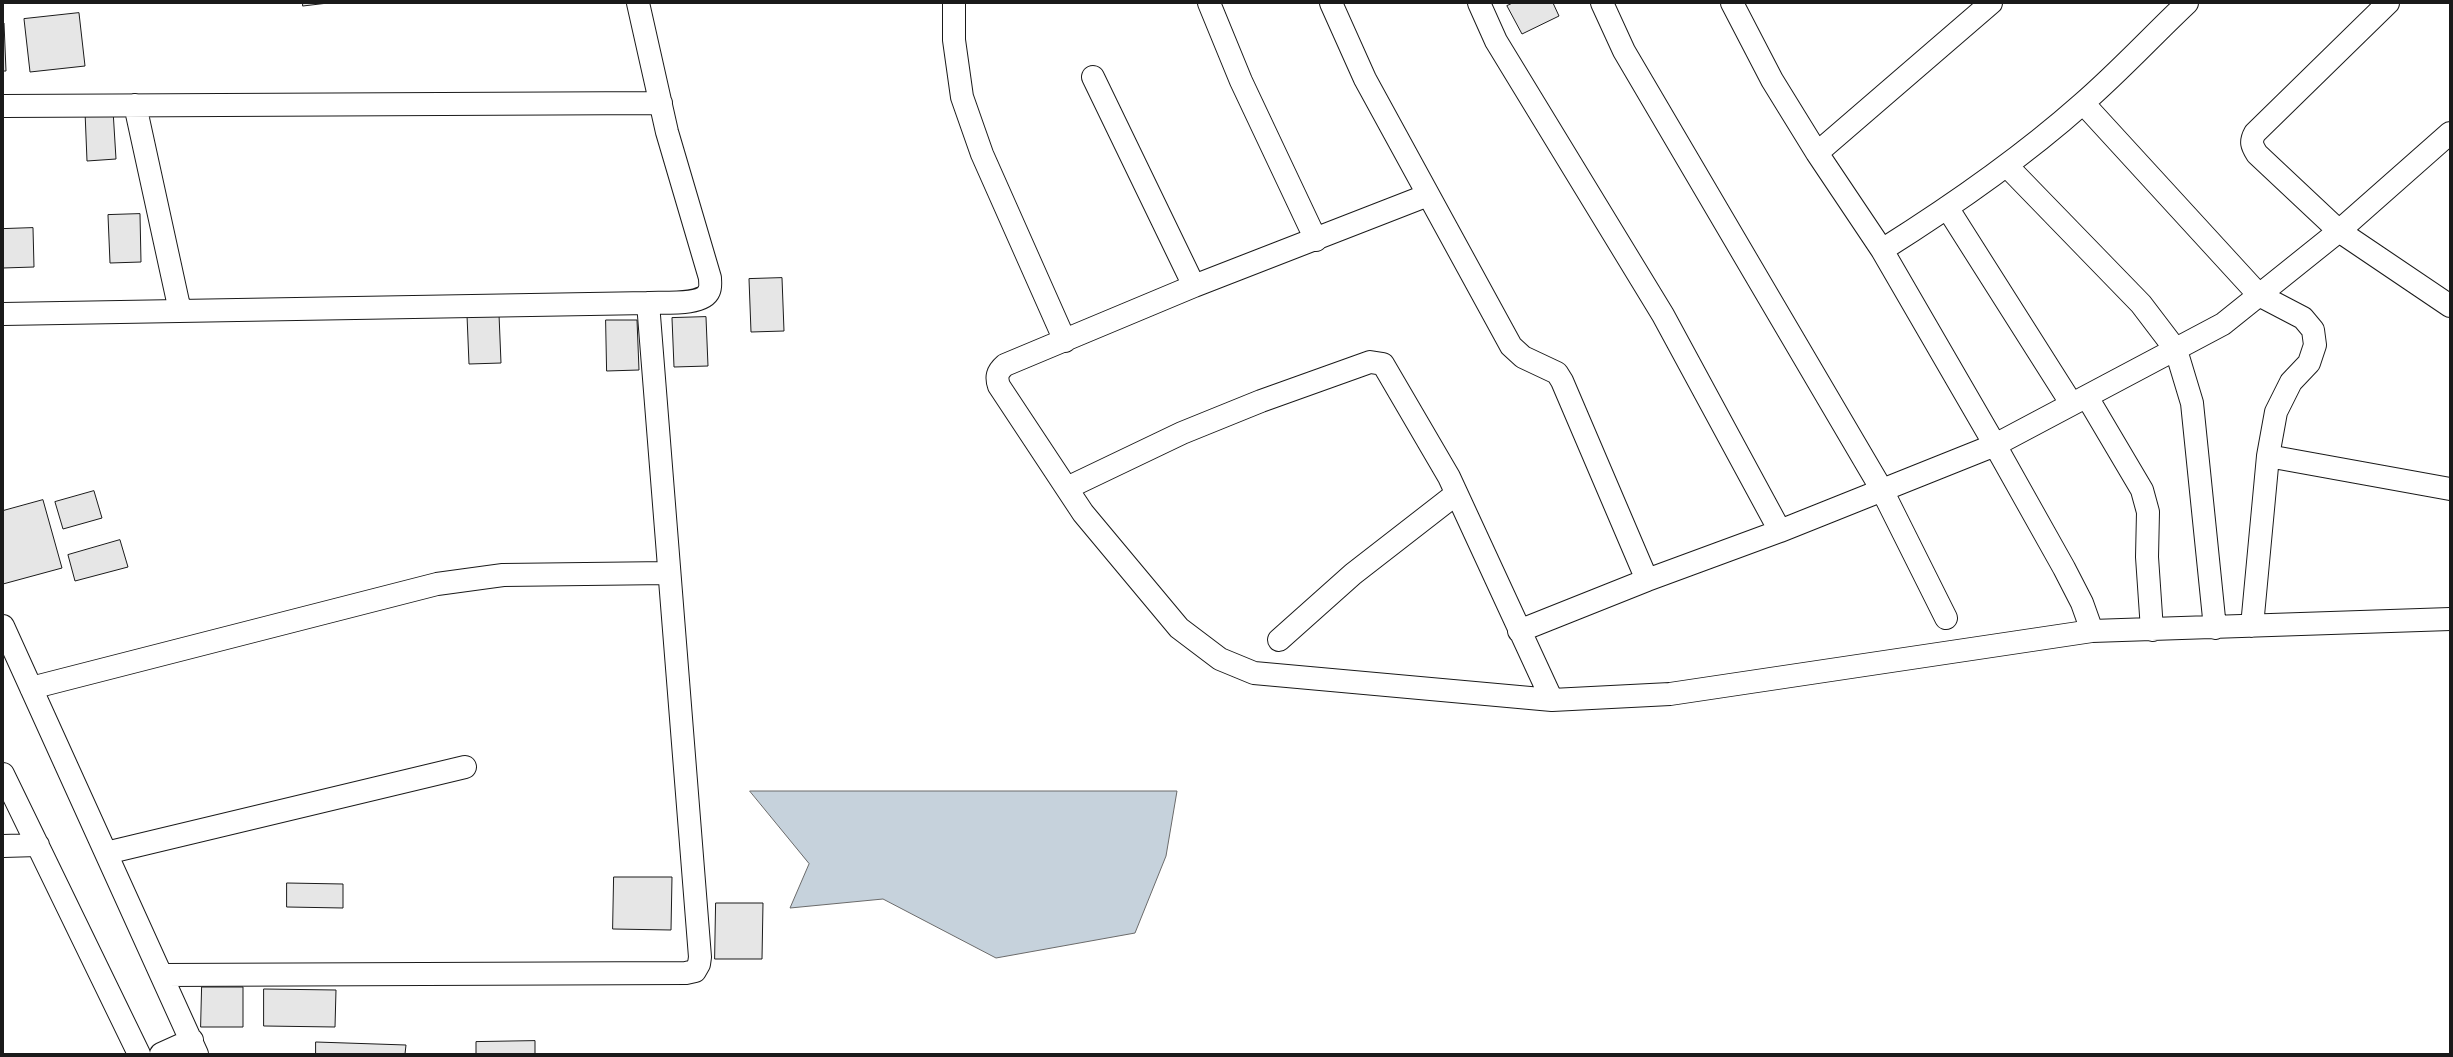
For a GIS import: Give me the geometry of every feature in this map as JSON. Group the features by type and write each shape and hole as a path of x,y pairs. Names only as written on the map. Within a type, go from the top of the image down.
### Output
{"street":[{"path":"3,314 648,303 693,301 704,298 710,290 710,278 667,132 638,3"},
{"path":"954,3 954,40 962,97 982,154 1065,341"},
{"path":"1209,3 1241,80 1316,240"},
{"path":"1331,3 1365,79 1511,346 1523,357 1557,373 1562,381 1647,580"},
{"path":"1479,3 1496,41 1663,315 1780,531"},
{"path":"1602,3 1624,51 1882,490 1946,618"},
{"path":"1732,3 1772,80 1817,153 1882,250 1995,445 2064,568 2082,603 2092,631"},
{"path":"1817,153 1991,3"},
{"path":"1882,250 1948,209 2007,166 2083,103 2187,3"},
{"path":"2388,3 2255,133 2251,140 2257,154 2339,231 2450,306"},
{"path":"1093,77 1194,286"},
{"path":"3,106 661,103"},
{"path":"2083,103 2259,295 2303,318 2313,330 2316,345 2309,363 2291,382 2276,412 2268,456 2252,626"},
{"path":"134,105 180,311"},
{"path":"1519,631 1647,580 1780,531 1995,445 2176,350 2223,324 2339,231 2450,133"},
{"path":"2007,166 2141,304 2176,350 2192,403 2215,628"},
{"path":"1428,195 1316,240 1194,286 1005,365 999,370 996,378 999,386 1083,513 1179,628 1220,659 1254,673 1552,700 1670,694 2092,631 2450,619"},
{"path":"1948,209 2142,490 2148,512 2147,557 2152,630"},
{"path":"163,976 679,973 694,971 699,964 700,957 668,573 648,303"},
{"path":"1067,488 1189,430 1261,401 1370,362 1384,364 1449,477 1552,700"},
{"path":"2268,456 2450,489"},
{"path":"1279,640 1352,574 1456,494"},
{"path":"31,688 437,584 503,576 668,573"},
{"path":"3,626 163,976 181,1049"},
{"path":"106,853 465,767"},
{"path":"3,774 139,1054"},
{"path":"3,846 38,845"}],"shaded area":[{"path":"750,791 1177,791 1166,856 1135,933 996,958 883,899 790,908 809,864"}],"building":[{"path":"303,3 328,3 303,6"},
{"path":"1513,3 1553,3 1559,16 1522,34 1507,6"},
{"path":"79,13 85,66 30,72 24,19"},
{"path":"4,23 6,71 3,71"},
{"path":"113,110 116,159 87,161 85,111"},
{"path":"140,214 141,262 110,263 108,215"},
{"path":"33,228 34,267 3,268 3,229"},
{"path":"782,278 784,331 751,332 749,279"},
{"path":"499,314 501,363 469,364 467,315"},
{"path":"706,317 708,366 674,367 672,318"},
{"path":"606,320 637,320 639,370 607,371"},
{"path":"94,491 102,518 63,529 55,502"},
{"path":"43,500 62,568 3,584 3,511"},
{"path":"120,540 128,567 75,581 68,555"},
{"path":"614,877 672,877 671,930 613,929"},
{"path":"287,883 343,884 343,908 287,907"},
{"path":"716,903 763,903 762,959 715,959"},
{"path":"202,987 243,987 243,1027 201,1027"},
{"path":"264,989 336,990 335,1027 264,1026"},
{"path":"535,1041 535,1054 476,1054 476,1042"},
{"path":"316,1042 406,1045 405,1054 316,1054"}]}
